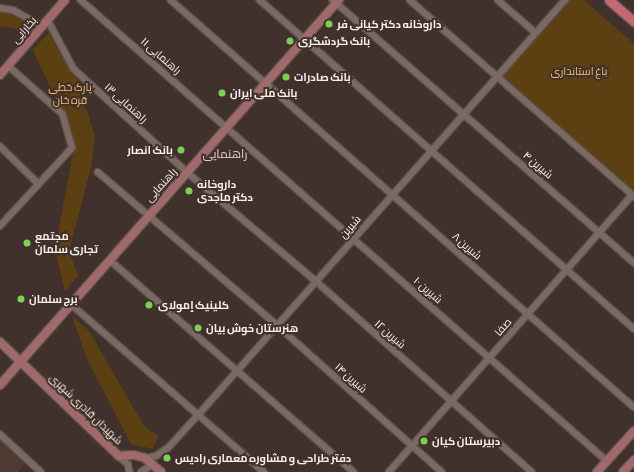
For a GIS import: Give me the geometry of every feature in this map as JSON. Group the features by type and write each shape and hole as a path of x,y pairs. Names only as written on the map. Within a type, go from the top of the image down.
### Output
{"main road":[{"name":"بخارایی","path":"0,74 65,0"},
{"path":"609,0 634,22"},
{"name":"راهنمایی","path":"0,385 188,172 336,1"},
{"name":"شهیدان قادری شهری","path":"0,342 119,456 134,455 145,458"},
{"path":"597,472 634,431"},
{"path":"145,458 161,472"},
{"path":"623,472 634,460"}],"street":[{"name":"راهنمایی ۱۱","path":"81,0 354,238"},
{"name":"شیرین ۸","path":"171,0 634,407"},
{"path":"260,0 634,330"},
{"path":"410,0 633,196"},
{"path":"498,0 536,33"},
{"name":"شیرین","path":"145,458 156,456 168,448 463,113 565,0"},
{"name":"شیرین ۴","path":"336,1 634,263"},
{"path":"0,8 13,10 45,23"},
{"name":"راهنمایی ۱۳","path":"45,23 74,69 188,172 316,281"},
{"path":"0,226 72,148 62,114 8,66"},
{"path":"0,146 39,184"},
{"name":"شیرین ۱۴","path":"98,172 277,325 442,472"},
{"name":"صفا","path":"389,472 633,196"},
{"name":"شیرین ۱۰","path":"354,238 607,461"},
{"path":"110,260 354,472"},
{"name":"شیرین ۱۲","path":"316,281 532,472"},
{"path":"71,304 264,472"},
{"path":"0,434 41,472"},
{"path":"119,456 128,464 130,472"},
{"path":"141,472 152,465"}],"shaded area":[{"path":"0,438 25,464 17,472 0,472"}],"green space":[{"name":"باغ استانداری","path":"569,0 584,0 634,44 634,193 504,79 503,73"},
{"path":"0,11 9,13 31,23 24,30 0,26"},
{"name":"پارک خطی قره خان","path":"49,32 71,73 89,91 84,101 95,137 91,167 69,251 78,276 65,291 55,250 73,153 73,137 33,50"},
{"path":"72,316 89,331 144,426 158,436 153,449 131,444 87,359"}],"place":[{"name":"داروخانه دکتر کیانی فر","path":"329,24"},
{"name":"بانک گردشگری","path":"290,41"},
{"name":"بانک صادرات","path":"286,77"},
{"name":"بانک ملی ایران","path":"222,93"},
{"name":"بانک انصار","path":"181,150"},
{"name":"داروخانه دکتر ماجدی","path":"189,191"},
{"name":"مجتمع تجاری سلمان","path":"27,243"},
{"name":"برج سلمان","path":"21,299"},
{"name":"کلینیک إمولای","path":"149,305"},
{"name":"هنرستان خوش بیان","path":"198,328"},
{"name":"دبیرستان کیان","path":"424,441"},
{"name":"دفتر طراحی و مشاوره معماری رادیس","path":"167,458"}],"district":[{"name":"راهنمایی","path":"225,155"}]}
